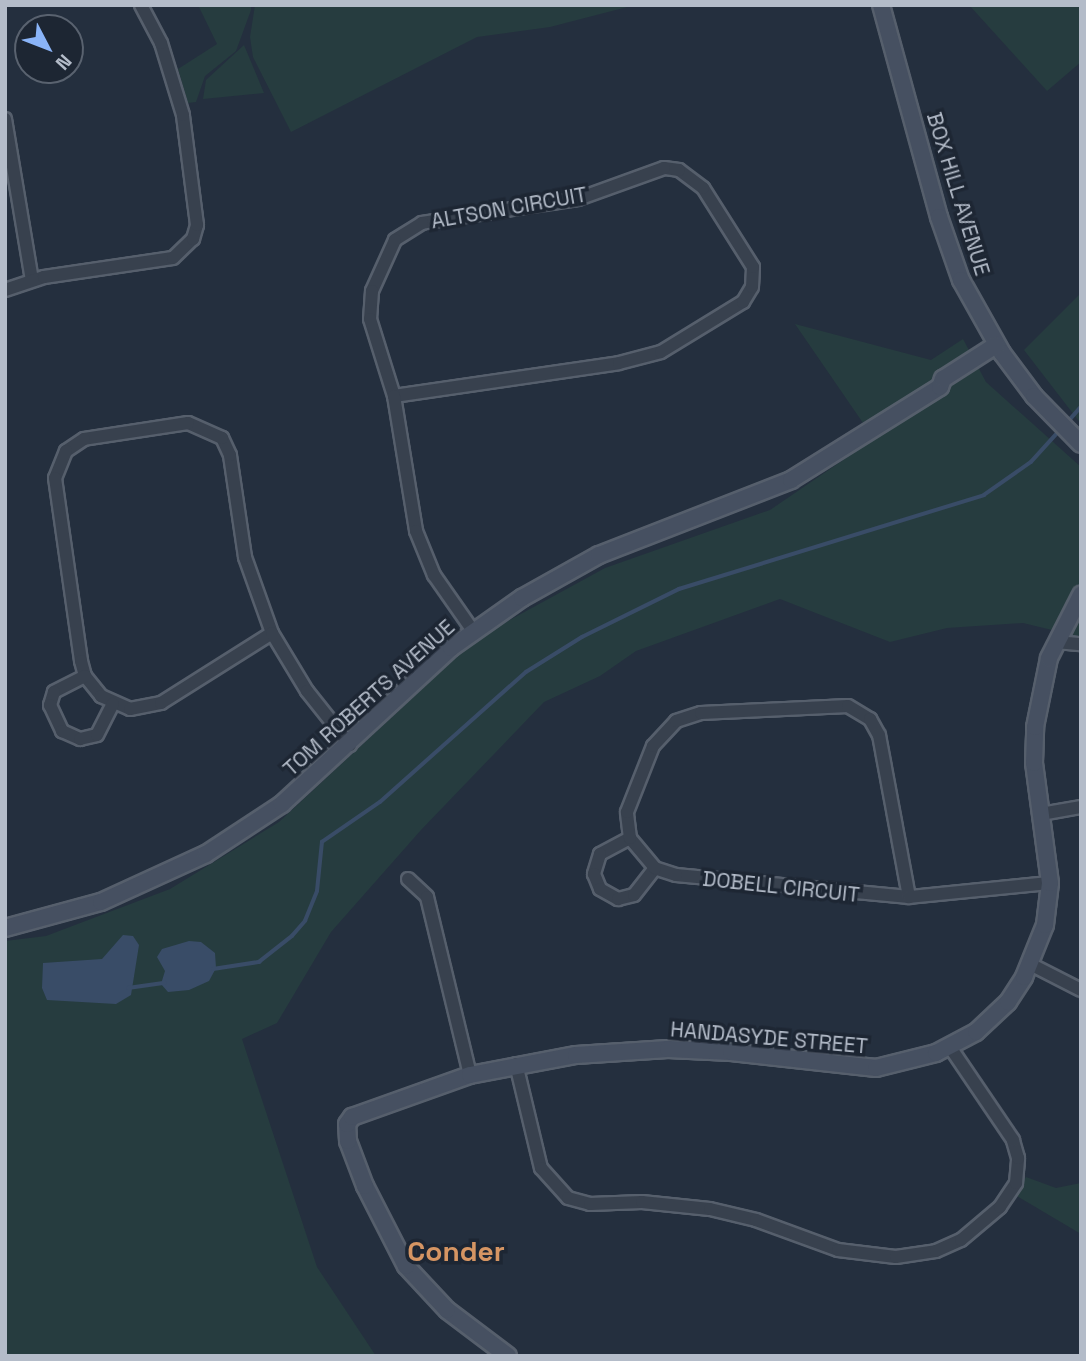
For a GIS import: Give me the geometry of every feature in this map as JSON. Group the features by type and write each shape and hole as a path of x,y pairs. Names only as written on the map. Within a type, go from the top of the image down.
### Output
{"street":[{"path":"5,290 32,280 173,258 193,239 197,225 180,102 161,43 141,5"},
{"name":"BOX HILL AVENUE","path":"881,5 953,259 999,349 1058,422 1078,441"},
{"path":"5,118 32,280"},
{"name":"ALTSON CIRCUIT","path":"394,396 654,355 686,340 743,302 752,287 753,267 703,188 679,170 664,167 578,199 422,222 395,240 370,300 370,319 394,396 416,531 435,575 473,631"},
{"name":"TOM ROBERTS AVENUE","path":"5,928 101,902 206,854 282,804 350,745 410,684 473,631 572,568 654,531 791,480 940,387 943,379 999,349"},
{"path":"272,633 161,703 130,709 113,704 85,676 55,478 66,451 84,439 188,423 222,438 230,455 245,557 272,633 307,691 350,745"},
{"name":"HANDASYDE STREET","path":"508,1356 447,1310 406,1266 365,1186 347,1124 360,1111 470,1075 516,1064 576,1055 668,1049 876,1068 907,1063 950,1047 988,1023 1008,1002 1030,964 1045,925 1050,883 1041,814 1035,727 1056,642 1081,595"},
{"path":"1056,642 1081,644"},
{"path":"85,676 54,692 50,705 62,731 80,739 97,735 113,704"},
{"path":"629,838 600,854 594,874 600,889 618,898 634,895 655,868 629,838 628,804 653,746 676,720 701,713 848,706 870,719 880,735 909,897"},
{"path":"1041,814 1081,807"},
{"name":"DOBELL CIRCUIT","path":"655,868 689,876 909,897 1050,883"},
{"path":"408,879 427,897 470,1075"},
{"path":"1030,964 1081,990"},
{"path":"516,1064 541,1168 568,1198 590,1204 642,1202 710,1209 756,1220 838,1250 896,1257 936,1251 961,1240 991,1217 1016,1183 1018,1158 1013,1140 950,1047"}],"green space":[{"path":"198,5 251,5 251,10 236,51 205,76 196,102 188,103 178,69 217,44"},
{"path":"255,5 635,5 550,27 477,37 291,132 253,57 250,37"},
{"path":"969,5 1081,5 1081,62 1047,91"},
{"path":"244,45 264,93 203,99 206,80"},
{"path":"1081,293 1081,424 1024,350"},
{"path":"795,324 931,360 963,339 986,382 1081,467 1081,637 1023,623 947,628 890,642 780,599 636,651 600,676 544,702 421,830 331,932 277,1023 242,1039 317,1267 376,1356 5,1356 5,941 46,936 170,889 279,822 477,638 605,568 770,510 874,439"},
{"path":"1026,1177 1056,1188 1081,1183 1081,1234 1015,1195"}],"water":[{"path":"123,935 133,936 139,945 131,995 116,1004 47,1000 42,988 43,963 102,959"},
{"path":"189,941 201,942 215,953 216,968 209,981 189,990 168,992 161,984 165,971 157,957 162,949"}],"waterway":[{"path":"1066,424 1081,407"},
{"path":"213,969 259,962 292,936 305,921 317,891 322,842 380,802 526,672 582,637 679,589 984,495 1031,462 1060,430"},
{"path":"128,988 165,983"}],"district":[{"name":"Conder","path":"456,1251"}]}
